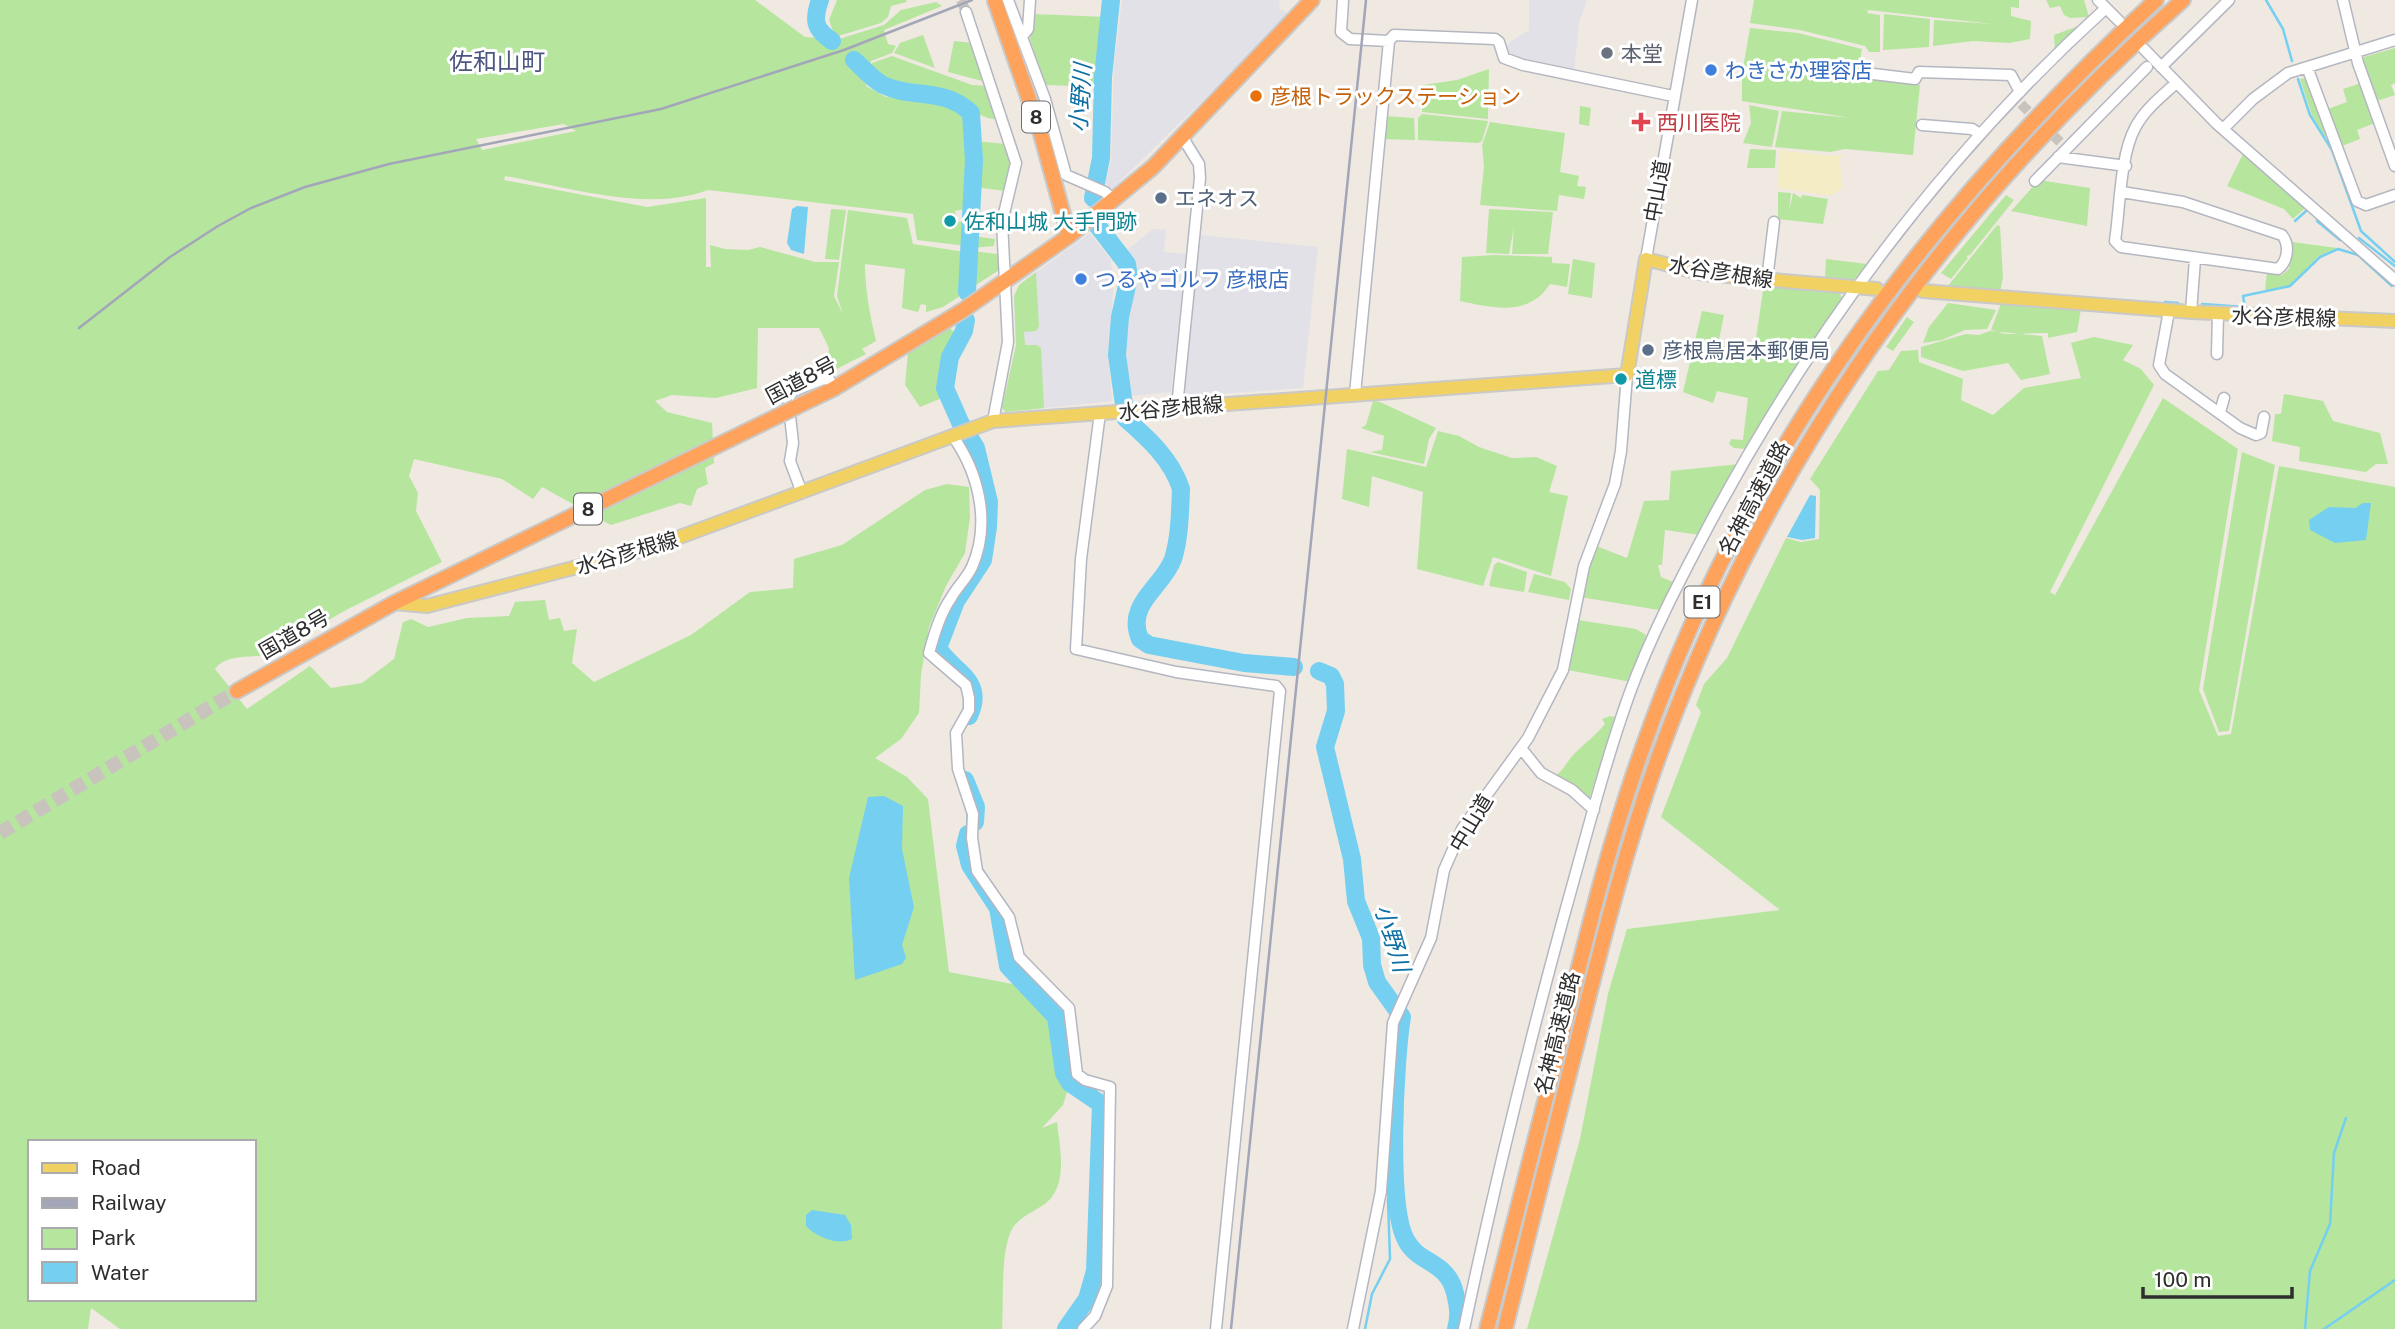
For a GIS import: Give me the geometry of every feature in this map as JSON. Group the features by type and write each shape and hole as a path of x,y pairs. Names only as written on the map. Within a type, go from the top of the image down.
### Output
{"highway":[{"name":"国道8号","path":"237,691 394,603 833,389 1004,283 1069,236 1183,138 1312,0"},
{"name":"名神高速道路","path":"1487,1329 1612,843 1668,681 1717,571 1820,390 1909,263 2010,143 2157,0"},
{"name":"名神高速道路","path":"1505,1329 1628,848 1684,688 1753,544 1804,449 1841,388 1923,272 1964,220 2064,111 2183,0"},
{"name":"8","path":"1001,1 1069,236"}],"main road":[{"name":"水谷彦根線","path":"394,603 427,606 650,548 962,435 993,421 1627,374 1646,259 1704,274 1877,289"},
{"name":"水谷彦根線","path":"1923,291 2169,311 2395,321"}],"street":[{"path":"1023,35 1028,29 1030,0"},
{"path":"1343,0 1341,32 1345,36 1389,41"},
{"name":"中山道","path":"1646,259 1692,0"},
{"path":"2161,67 2229,0"},
{"path":"2343,0 2355,52 2395,166"},
{"path":"1001,1 1023,35 1045,99 1066,175 1095,188 1113,200"},
{"path":"1464,1329 1529,1046 1594,810 1629,694 1678,584 1768,418 1855,287 1980,134 2019,98 2102,4 2119,21"},
{"path":"966,12 1016,163 1002,222 1009,342 993,421"},
{"path":"1355,394 1389,41 1394,35 1495,39 1499,42 1504,58 1523,65 1674,96"},
{"path":"2223,129 2273,83 2307,67 2395,40"},
{"path":"2144,49 2175,84 2223,129 2395,280"},
{"path":"2307,67 2357,201 2366,205 2395,195"},
{"path":"2035,181 2057,157 2063,145 2147,68"},
{"path":"1865,73 1915,79 1919,72 2011,75 2019,98"},
{"path":"2122,192 2183,202 2282,235 2287,246 2284,264 2278,269 2195,259 2121,247 2115,241 2122,192 2126,166 2135,128 2175,84"},
{"path":"1922,125 1972,129 1980,134"},
{"path":"1177,407 1200,178 1199,164 1183,138"},
{"path":"2057,157 2126,166"},
{"path":"1767,280 1774,222"},
{"path":"2191,312 2195,259"},
{"path":"2169,311 2160,359 2162,370 2240,428 2256,435 2261,433 2264,417"},
{"path":"2217,354 2218,314"},
{"name":"中山道","path":"1353,1329 1381,1191 1390,1039 1398,1010 1431,938 1444,870 1462,829 1521,748 1563,670 1584,566 1616,476 1627,374"},
{"path":"802,494 790,461 793,443 788,398 793,391 828,377 833,389"},
{"path":"2220,412 2224,398"},
{"path":"1100,414 1082,559 1076,649 1176,672 1276,686 1280,691 1216,1329"},
{"path":"962,435 966,456 977,485 981,515 978,538 974,564 949,600 929,653 966,685 970,698 970,710 956,733 958,769 973,814 972,838 977,871 1009,918 1019,957 1069,1008 1077,1074 1085,1080 1110,1087 1107,1286 1095,1316 1083,1329"},
{"path":"1521,748 1541,773 1572,790 1594,810"}],"shaded area":[{"path":"1122,0 1279,0 1280,10 1285,11 1288,17 1111,190 1105,182 1111,162 1114,63"},
{"path":"1529,0 1587,0 1579,23 1574,72 1506,56 1504,50 1510,42 1529,30"},
{"path":"1153,229 1166,230 1164,252 1186,254 1171,392 1133,396 1127,390 1126,336 1137,276 1135,265 1126,251"},
{"path":"1090,233 1111,260 1113,295 1108,353 1112,401 1006,412 1002,408 1016,345 1014,296 1019,285"},
{"path":"1201,235 1318,247 1303,388 1188,396 1184,391"}],"green space":[{"path":"0,0 755,0 805,37 839,39 884,25 901,10 936,2 942,6 884,30 888,44 896,46 892,53 871,61 866,86 886,97 932,99 965,116 968,152 965,209 955,211 957,222 968,221 966,246 917,240 913,214 708,190 685,196 634,199 505,176 504,180 647,207 706,198 706,267 711,267 710,245 748,250 760,247 815,262 839,262 834,296 843,314 837,296 848,210 907,218 913,244 965,252 963,294 943,307 926,312 926,305 921,304 918,312 902,308 905,269 865,264 868,302 876,341 862,349 866,354 825,375 829,348 819,328 758,328 757,388 716,398 672,395 655,401 667,412 712,423 714,463 705,468 708,484 697,489 691,506 680,503 611,525 542,487 533,499 502,479 414,459 409,476 418,493 416,511 442,562 346,610 269,654 233,659 215,669 247,709 310,666 331,688 362,683 394,659 403,622 411,619 428,627 467,618 509,616 515,602 545,600 549,620 560,618 564,631 577,629 572,663 594,682 691,635 750,592 793,588 794,559 842,545 925,490 947,484 969,487 970,517 965,553 946,586 929,627 921,675 919,713 901,739 875,758 907,777 928,799 949,972 1018,985 1058,1015 1070,1083 1063,1105 1042,1128 1057,1122 1061,1169 1056,1190 1049,1200 1019,1220 1011,1231 1005,1253 1002,1329 120,1329 91,1308 88,1329 0,1329","holes":["564,124 576,131 482,150 476,139"]},
{"path":"837,0 907,2 891,6 888,17 881,23 835,37 829,20"},
{"path":"1754,0 2019,0 2019,8 2011,7 2011,16 2031,21 2030,39 2009,43 1973,41 1933,46 1934,20 1993,24 1868,10 1867,13 1880,15 1880,52 1869,52 1865,46 1800,30 1750,23"},
{"path":"2046,0 2084,0 2089,17 2070,18 2064,15 2060,6 2050,8"},
{"path":"1033,14 1107,17 1100,87 1046,85 1030,40"},
{"path":"1884,14 1930,19 1929,47 1883,50"},
{"path":"2081,25 2055,52 2054,35"},
{"path":"1750,28 1798,33 1862,49 1857,78 1920,85 1913,155 1775,147 1782,111 1851,118 1742,101 1742,74"},
{"path":"923,35 935,68 894,53 900,43"},
{"path":"954,41 973,43 986,82 948,72"},
{"path":"2395,48 2395,83 2391,85 2395,95 2377,101 2364,57"},
{"path":"892,56 972,85 987,86 999,120 984,117 946,96 890,82 871,70 872,63"},
{"path":"1489,69 1488,119 1422,112 1423,85 1457,80"},
{"path":"2307,78 2329,136 2325,137 2312,115 2300,79"},
{"path":"2361,83 2375,123 2357,130 2360,139 2342,146 2328,109 2347,102 2343,89"},
{"path":"1749,105 1779,111 1772,147 1743,143 1751,123"},
{"path":"1580,106 1591,108 1589,126 1579,124"},
{"path":"1422,114 1488,121 1482,141 1478,143 1418,140 1418,118"},
{"path":"1384,116 1414,118 1415,140 1382,139"},
{"path":"1490,122 1565,133 1560,172 1579,176 1577,186 1586,187 1584,199 1559,195 1557,211 1480,205 1484,166 1482,145"},
{"path":"976,141 1005,144 1011,167 1005,191 975,187"},
{"path":"1750,149 1776,150 1775,168 1747,168"},
{"path":"2243,154 2305,208 2293,219 2284,209 2227,186"},
{"path":"2039,180 2090,188 2087,226 2011,211"},
{"path":"1778,192 1791,193 1789,211 1793,193 1801,198 1802,195 1828,199 1823,224 1778,219"},
{"path":"2006,195 2014,200 1970,255 1966,256 1968,258 1951,279 1941,273"},
{"path":"831,209 846,210 839,260 825,259"},
{"path":"1489,209 1553,212 1548,254 1512,254 1514,227 1509,254 1486,253"},
{"path":"1997,225 2000,226 2003,277 2000,292 1947,287"},
{"path":"973,236 995,239 994,246 972,248"},
{"path":"2292,242 2337,248 2319,256 2290,285 2265,291 2267,272 2282,275 2289,269"},
{"path":"972,251 997,254 999,270 973,287 973,283 970,284"},
{"path":"1462,257 1552,257 1552,263 1570,264 1567,287 1550,284 1532,302 1510,308 1460,301"},
{"path":"1573,259 1595,263 1592,298 1568,294"},
{"path":"1826,259 1867,264 1852,282 1825,279"},
{"path":"1036,272 1039,326 1036,331 1024,332 1025,345 1037,345 1041,348 1044,408 1006,412 1002,408 1016,345 1014,296 1019,285"},
{"path":"1764,284 1839,291 1842,298 1747,449 1734,448 1729,444 1731,439 1743,440 1748,398 1717,391 1713,403 1683,392 1702,311 1724,315 1718,345 1754,352"},
{"path":"2002,301 2081,309 2077,332 2048,338 2048,333 2005,334 1991,330"},
{"path":"1948,303 1996,310 1987,329 1965,330 1942,340 1923,343 1929,327"},
{"path":"1907,317 1914,322 1893,351 1886,347"},
{"path":"949,327 956,334 947,396 920,407 905,385 908,352"},
{"path":"1990,331 2042,336 2050,374 2021,380 2008,363 1963,371 1921,357 1921,347 1966,334 1979,335"},
{"path":"2094,337 2133,345 2123,360 2141,369 2154,385 2050,592 2055,595 2163,398 2238,449 2199,690 2218,736 2231,734 2279,466 2395,487 2395,1329 1527,1329 1580,1139 1608,994 1627,929 1780,910 1661,817 1701,712 1696,705 1704,684 1727,658 1786,538 1801,542 1819,539 1820,490 1810,479 1878,371 1889,370 1901,351 1918,350 1919,362 1963,379 1961,400 1993,415 2024,388 2081,378 2071,343"},
{"path":"2284,394 2323,401 2333,421 2380,433 2388,464 2376,464 2366,472 2299,461 2300,447 2272,441 2275,414 2281,414"},
{"path":"1373,401 1436,428 1429,439 1424,464 1370,452 1382,450 1384,436 1361,428 1366,425"},
{"path":"1438,431 1459,436 1479,447 1512,458 1536,457 1557,466 1549,492 1568,496 1551,576 1493,557 1483,586 1417,569 1423,492 1372,476 1369,507 1342,499 1347,449 1426,467"},
{"path":"2242,452 2275,465 2229,731 2219,732 2203,689"},
{"path":"1740,464 1700,535 1665,530 1662,565 1658,565 1661,577 1673,582 1659,610 1580,597 1596,546 1627,558 1644,501 1669,500 1671,471"},
{"path":"1498,562 1527,572 1524,592 1489,586 1494,565"},
{"path":"1534,574 1565,582 1571,589 1569,600 1528,592"},
{"path":"1578,620 1636,629 1646,635 1631,682 1568,670"},
{"path":"1615,717 1588,803 1555,776 1605,724 1602,719"}],"sand":[{"path":"1779,150 1831,156 1843,154 1839,159 1843,187 1831,196 1778,188"}],"water":[{"path":"797,206 808,207 804,254 791,250 787,243 792,209"},
{"path":"1810,495 1816,496 1815,538 1802,540 1787,537"},
{"path":"2363,503 2371,503 2366,540 2335,543 2310,530 2309,520 2329,507 2355,508"},
{"path":"884,796 903,806 902,849 914,907 902,945 906,958 902,964 855,980 849,878 868,797"},
{"path":"812,1210 845,1215 851,1225 852,1239 834,1241 810,1230 806,1226 806,1215"}],"waterway":[{"path":"820,0 816,13 818,28 832,41"},
{"name":"小野川","path":"1093,198 1101,158 1103,77 1111,0"},
{"path":"2266,0 2283,29 2292,61"},
{"path":"854,60 883,85 905,92 939,96 961,105 971,113 974,160 967,292"},
{"path":"2298,79 2310,115 2332,150 2361,231 2395,262"},
{"path":"2295,221 2306,211"},
{"path":"2317,221 2340,240"},
{"name":"小野川","path":"1097,225 1127,264 1129,277 1120,317 1117,355 1126,419 1165,459 1181,489 1173,559 1141,606 1137,616 1140,639 1149,645 1244,663 1294,667"},
{"path":"2359,238 2395,266"},
{"path":"2202,304 2245,307 2243,296 2290,286 2320,257 2338,249 2358,255 2392,286"},
{"path":"2165,302 2178,303"},
{"path":"966,320 964,331 950,357 945,388 960,422 976,448 989,502 988,527 983,560 956,601 938,648 971,685 973,703 969,716"},
{"name":"小野川","path":"1319,671 1331,676 1335,684 1336,711 1325,747 1352,859 1356,901 1371,938 1372,965 1377,982 1402,1017 1394,1132 1396,1197 1400,1223 1412,1248 1446,1274 1451,1282 1458,1306 1456,1329"},
{"path":"965,780 976,807 975,822"},
{"path":"968,834 965,846 970,865 998,908 1008,966 1056,1017 1064,1073 1070,1083 1101,1104 1095,1271 1087,1299 1066,1329"},
{"path":"2305,1329 2310,1271 2330,1224 2334,1153 2346,1118"},
{"path":"1365,1329 1372,1294 1390,1259 1388,1200 1394,1155"},
{"path":"2324,1329 2395,1280"}],"tunnel":[{"path":"961,0 966,12"},
{"path":"2021,104 2060,142"},
{"path":"0,833 237,691"}],"railway":[{"path":"79,328 170,257 218,226 251,208 305,187 389,164 661,109 844,50 972,0"},
{"path":"1231,1329 1366,0"}],"place":[{"name":"本堂","path":"1607,53"},
{"name":"わきさか理容店","path":"1711,70"},
{"name":"彦根トラックステーション","path":"1256,96"},
{"name":"西川医院","path":"1641,122"},
{"name":"エネオス","path":"1161,198"},
{"name":"佐和山城 大手門跡","path":"950,221"},
{"name":"つるやゴルフ 彦根店","path":"1081,279"},
{"name":"彦根鳥居本郵便局","path":"1648,350"},
{"name":"道標","path":"1621,379"}],"district":[{"name":"佐和山町","path":"497,61"}]}
